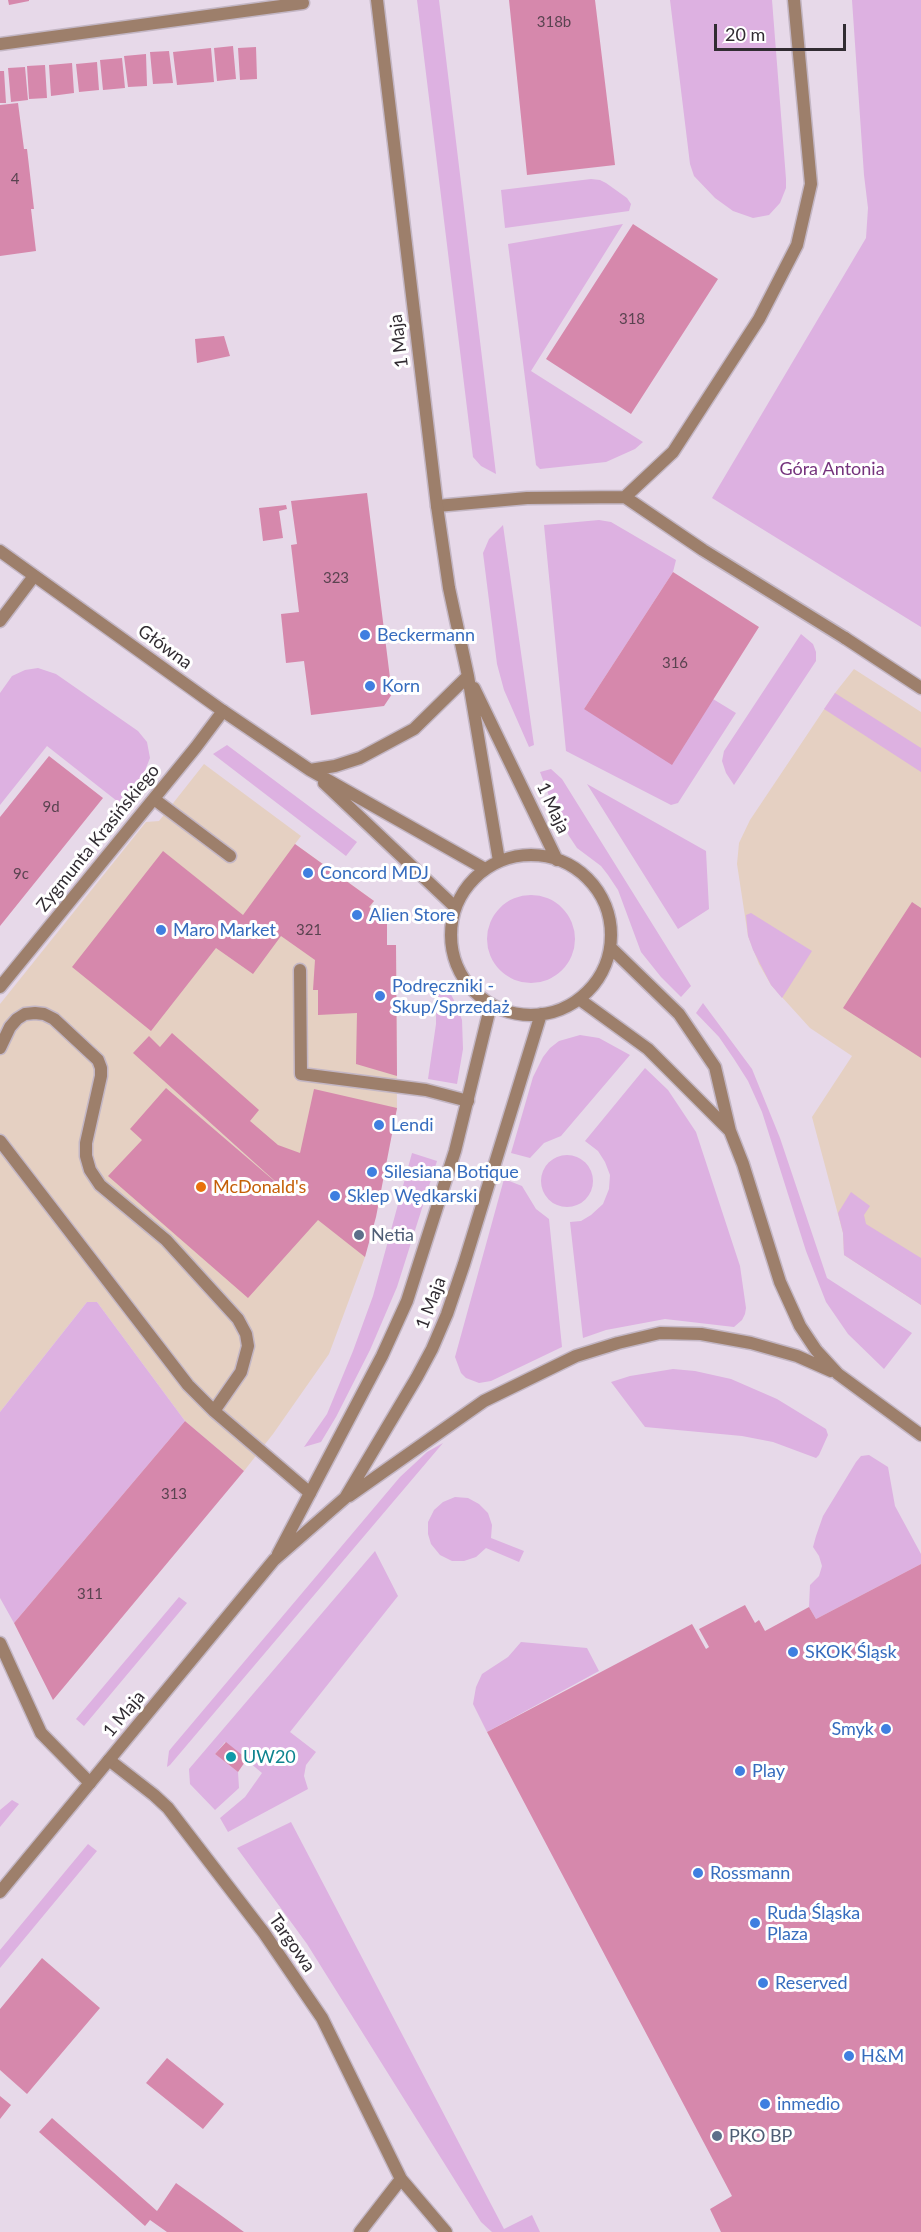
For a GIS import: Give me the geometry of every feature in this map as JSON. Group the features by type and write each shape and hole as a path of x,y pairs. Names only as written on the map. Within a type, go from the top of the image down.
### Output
{"street":[{"name":"1 Maja","path":"377,0 437,506 453,610 468,676 499,861"},
{"path":"625,497 672,452 759,319 797,245 811,184 794,0"},
{"path":"0,44 303,3"},
{"path":"437,506 527,498 625,497 703,550 921,688"},
{"name":"Główna","path":"0,551 223,711 310,770 485,869"},
{"path":"0,621 34,576"},
{"name":"1 Maja","path":"468,676 557,860"},
{"path":"310,770 335,766 360,758 414,729 468,676"},
{"name":"Zygmunta Krasińskiego","path":"0,987 223,711"},
{"name":"Główna","path":"310,770 455,907"},
{"path":"154,799 230,856"},
{"path":"538,855 557,860 577,869 593,885 604,903 610,925 610,947 604,967 593,985 579,999 561,1009 541,1014 515,1014 491,1004 470,986 455,962 450,934 455,907 473,879 499,861 518,856 538,855"},
{"path":"610,947 679,1014 699,1040 715,1067 730,1131 793,1315 816,1350 838,1374 921,1435"},
{"path":"300,970 300,1074 426,1090 468,1101"},
{"path":"579,999 648,1049 730,1131"},
{"name":"1 Maja","path":"274,1560 382,1356 407,1301 455,1151 491,1004"},
{"path":"0,1048 10,1027 17,1019 25,1014 44,1014 54,1019 98,1060 101,1068 100,1076 86,1143 86,1156 90,1170 100,1185 166,1240 238,1319 246,1334 248,1346 242,1372 214,1411"},
{"name":"1 Maja","path":"0,1892 274,1560 345,1498 417,1377 447,1314 541,1014"},
{"path":"0,1141 188,1385 214,1411 310,1494"},
{"path":"345,1498 484,1401 576,1356 618,1343 660,1333 701,1334 751,1343 797,1356 838,1374"},
{"path":"0,1643 41,1733 90,1783"},
{"name":"Targowa","path":"110,1760 168,1809 264,1933 322,2018 401,2179 446,2232"},
{"path":"360,2232 401,2179"}],"shaded area":[{"path":"854,669 921,712 921,1305 844,1255 843,1233 812,1117 852,1056 810,1028 771,985 759,964 748,936 737,864 739,843 750,820 835,693"},
{"path":"204,764 301,836 295,844 374,901 370,907 387,923 387,945 396,945 397,1108 365,1257 329,1354 244,1471 185,1421 97,1302 87,1302 0,1412 0,1004 146,822 159,821"}],"green space":[{"path":"417,0 439,0 496,474 481,466 473,457"},
{"path":"670,0 772,0 786,188 780,203 769,215 753,218 733,211 715,198 694,176 690,164"},
{"name":"Góra Antonia","path":"852,0 921,0 921,627 712,498 866,238 868,208"},
{"path":"591,179 606,183 627,198 631,204 629,211 505,228 501,190"},
{"path":"623,224 531,371 643,442 635,449 606,462 540,469 536,465 508,244"},
{"path":"599,520 611,522 676,560 673,572 584,709 713,699 736,713 678,803 671,805 566,751 544,525"},
{"path":"503,525 534,745 529,747 504,690 497,664 483,553 489,539"},
{"path":"801,634 813,644 816,661 734,785 722,761 724,751"},
{"path":"38,668 56,674 138,731 147,742 150,758 142,778 122,805 47,746 0,805 0,693 12,676 25,670"},
{"path":"835,693 921,748 921,772 824,709"},
{"path":"227,745 357,842 346,856 213,754"},
{"path":"551,769 562,779 691,986 681,997 641,952 618,890 608,875 601,866 577,848 569,836 552,804 540,772"},
{"path":"587,784 706,851 709,909 678,929"},
{"path":"531,895 556,902 568,914 575,939 568,964 556,976 531,983 506,976 494,964 487,939 494,914 506,902"},
{"path":"751,913 812,951 782,998 771,985 753,950 748,936 746,915"},
{"path":"446,985 462,1020 463,1049 457,1084 428,1079 436,1024 436,991"},
{"path":"703,1003 752,1069 780,1138 827,1278 912,1333 884,1369 848,1334 826,1302 806,1251 762,1112 748,1081 734,1059 719,1037 696,1013"},
{"path":"580,1035 599,1038 630,1055 561,1136 544,1143 530,1158 511,1153 533,1077 543,1057 559,1041"},
{"path":"645,1068 668,1090 696,1132 740,1266 745,1314 734,1327 665,1319 606,1330 583,1338 570,1222 581,1221 603,1204 609,1189 610,1175 598,1151 585,1141"},
{"path":"412,1153 437,1161 397,1287 370,1350 336,1417 321,1442 304,1447 327,1414 353,1351 373,1296"},
{"path":"562,1155 572,1155 581,1159 589,1167 593,1181 589,1195 581,1203 572,1207 562,1207 553,1203 545,1195 541,1186 541,1176 545,1167 553,1159"},
{"path":"504,1179 522,1186 536,1209 549,1219 562,1347 491,1381 479,1383 466,1378 461,1373 455,1357"},
{"path":"851,1192 870,1206 864,1215 866,1224 921,1258 921,1305 844,1255 843,1233 838,1213"},
{"path":"87,1302 97,1302 185,1421 14,1623 0,1598 0,1412"},
{"path":"673,1369 731,1379 777,1399 826,1429 828,1435 819,1455 816,1458 773,1442 742,1436 645,1427 611,1382 630,1376"},
{"path":"443,1443 167,1767 169,1751 173,1746 400,1477 427,1452"},
{"path":"869,1455 888,1467 895,1506 921,1554 921,1564 816,1619 809,1607 810,1585 819,1576 822,1566 813,1547 816,1536 823,1516 856,1462 861,1456"},
{"path":"455,1497 468,1498 488,1513 492,1525 491,1538 524,1551 519,1562 486,1548 476,1557 464,1561 452,1561 440,1555 431,1544 428,1522 434,1510 443,1502"},
{"path":"375,1551 398,1596 290,1732 316,1752 306,1765 304,1776 308,1789 228,1832 220,1818 245,1797 262,1773 225,1742 215,1754 238,1772 239,1788 215,1810 190,1784 189,1769"},
{"path":"179,1597 187,1603 84,1726 76,1719"},
{"path":"521,1642 587,1648 599,1671 487,1732 473,1704 476,1687 482,1674 508,1657"},
{"path":"12,1800 19,1804 0,1827 0,1810"},
{"path":"291,1822 504,2229 532,2215 540,2232 492,2232 481,2222 307,1944 237,1848"},
{"path":"88,1844 97,1851 0,1968 0,1950"}],"building":[{"path":"8,0 29,0 29,1 9,5"},
{"path":"509,0 595,0 615,165 527,175"},
{"path":"233,46 236,79 217,81 214,48"},
{"path":"256,47 257,79 240,80 238,48"},
{"path":"211,48 214,82 177,85 173,52"},
{"path":"169,51 173,83 153,84 150,52"},
{"path":"146,54 147,86 128,87 124,56"},
{"path":"122,58 125,88 103,90 100,60"},
{"path":"97,62 99,90 79,92 76,64"},
{"path":"72,63 74,93 51,96 49,65"},
{"path":"45,65 47,98 29,99 27,66"},
{"path":"25,67 28,100 11,102 8,68"},
{"path":"0,71 4,71 6,103 0,103"},
{"path":"18,103 24,149 27,149 36,251 0,256 0,105"},
{"path":"633,224 718,279 631,414 546,359"},
{"path":"224,336 230,356 197,363 195,339"},
{"path":"367,493 392,694 384,706 311,715 304,661 286,663 281,614 299,612 291,545 297,544 291,501"},
{"path":"286,505 287,509 279,511 283,538 263,541 259,508"},
{"path":"673,572 759,627 672,765 584,709"},
{"path":"49,756 103,798 0,926 0,817"},
{"path":"295,844 374,901 369,907 387,923 387,945 396,945 397,1076 356,1064 357,1013 318,1015 318,990 313,990 315,960 281,936 253,974 216,948 151,1031 72,967 163,851 243,915"},
{"path":"912,902 921,908 921,1058 843,1008"},
{"path":"172,1033 259,1110 250,1121 278,1145 300,1153 314,1089 397,1108 376,1217 365,1257 318,1220 248,1298 108,1176 142,1140 130,1129 166,1088 286,1191 133,1053 149,1036 160,1047"},
{"path":"185,1421 244,1471 53,1700 14,1623"},
{"name":"Ruda Śląska Plaza","path":"921,1564 921,2232 721,2232 710,2209 732,2196 487,1732 692,1624 706,1649 709,1647 699,1629 745,1605 755,1623 759,1620 765,1631 809,1607 816,1619"},
{"name":"UW20","path":"226,1742 247,1759 238,1772 215,1754"},
{"path":"42,1958 100,2008 27,2094 0,2070 0,2009"},
{"path":"167,2058 224,2104 203,2129 146,2083"},
{"path":"0,2096 11,2105 0,2119"},
{"path":"52,2118 157,2211 176,2183 244,2232 167,2232 150,2220 145,2226 39,2132"}],"place":[{"name":"Beckermann","path":"365,635"},
{"name":"Korn","path":"370,686"},
{"name":"Concord MDJ","path":"308,873"},
{"name":"Alien Store","path":"357,915"},
{"name":"Maro Market","path":"161,930"},
{"name":"Podręczniki - Skup/Sprzedaż","path":"380,996"},
{"name":"Lendi","path":"379,1125"},
{"name":"Silesiana Botique","path":"372,1172"},
{"name":"McDonald's","path":"201,1187"},
{"name":"Sklep Wędkarski","path":"335,1196"},
{"name":"Netia","path":"359,1235"},
{"name":"SKOK Śląsk","path":"793,1652"},
{"name":"Smyk","path":"886,1729"},
{"name":"UW20","path":"231,1757"},
{"name":"Play","path":"740,1771"},
{"name":"Rossmann","path":"698,1873"},
{"name":"Ruda Śląska Plaza","path":"755,1923"},
{"name":"Reserved","path":"763,1983"},
{"name":"H&M","path":"849,2056"},
{"name":"inmedio","path":"765,2104"},
{"name":"PKO BP","path":"717,2136"}]}
